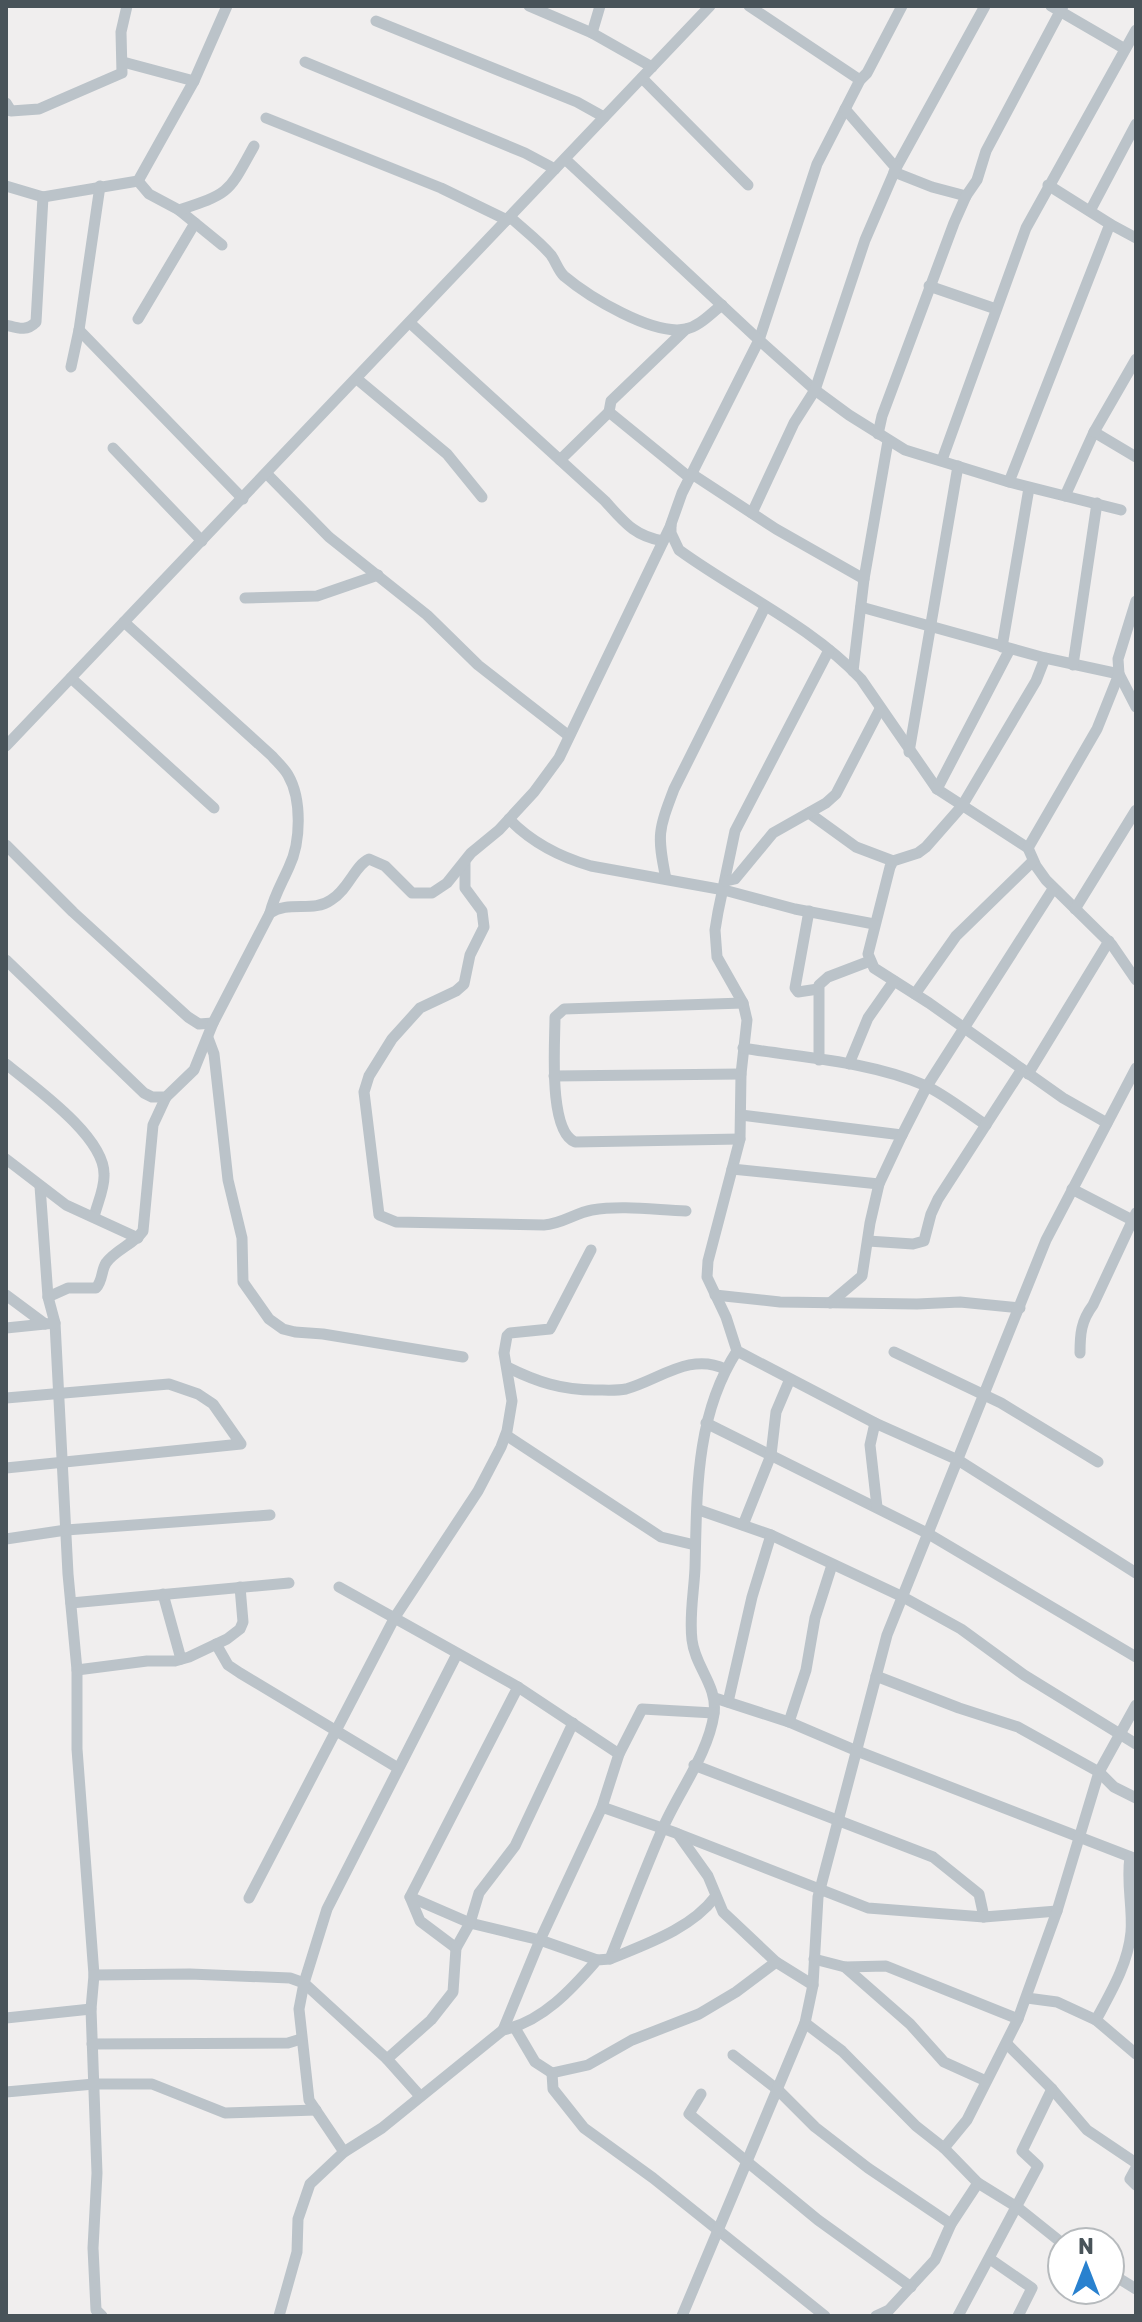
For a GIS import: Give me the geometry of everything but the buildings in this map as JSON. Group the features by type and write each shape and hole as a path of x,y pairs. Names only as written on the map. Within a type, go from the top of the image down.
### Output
{"street":[{"path":"6,103 11,111 39,109 117,76 123,69 121,32 127,6"},
{"path":"138,181 194,81 227,6"},
{"path":"529,6 592,33 652,67"},
{"path":"592,33 600,6"},
{"path":"690,6 707,10"},
{"path":"749,6 860,80"},
{"path":"270,913 287,906 312,907 328,903 342,892 362,862 369,859 385,866 412,893 423,894 440,889 534,792 559,758 691,476 759,340 817,164 902,6"},
{"path":"752,513 794,423 815,390 865,240 895,170 985,6"},
{"path":"853,671 883,437 882,416 929,286 966,196 977,180 986,151 1058,8 1132,39 1026,228 942,460"},
{"path":"6,746 707,10"},
{"path":"376,21 577,102 604,117"},
{"path":"123,62 194,81"},
{"path":"305,62 525,153 555,169"},
{"path":"642,78 748,185"},
{"path":"845,109 895,170 932,187 966,196"},
{"path":"266,118 441,188 509,219 551,256 565,276 612,308 658,327 687,329 722,305"},
{"path":"1090,211 1136,124"},
{"path":"179,210 225,192 232,186 254,146"},
{"path":"565,159 815,390 883,437 905,450 1009,482 1121,510"},
{"path":"6,186 43,197 138,181"},
{"path":"138,181 149,194 179,210 222,245"},
{"path":"1048,185 1136,238"},
{"path":"71,367 100,186"},
{"path":"6,325 22,329 36,322 43,197"},
{"path":"138,319 195,223"},
{"path":"1009,482 1110,224"},
{"path":"929,286 996,309"},
{"path":"410,323 605,501 631,529 643,537 663,541"},
{"path":"560,460 609,412 611,401 687,329"},
{"path":"79,330 243,499"},
{"path":"1065,496 1094,432 1135,361"},
{"path":"357,379 447,454 482,497"},
{"path":"609,412 691,476 864,579"},
{"path":"1094,432 1136,457"},
{"path":"113,448 202,541"},
{"path":"909,752 958,466"},
{"path":"267,474 329,537 427,615 478,665 569,736"},
{"path":"937,789 1006,648 1029,488"},
{"path":"1073,665 1097,503"},
{"path":"671,524 671,533 679,550 829,650 853,671 937,789 1028,848 1033,861 1053,889 1109,941 1136,980"},
{"path":"245,598 317,596 378,575"},
{"path":"1136,601 1118,659 1119,674 1136,707"},
{"path":"666,879 658,843 663,819 674,789 765,607"},
{"path":"861,607 1006,648 1119,674"},
{"path":"48,1297 68,1288 96,1288 102,1280 107,1261 138,1238 146,1223 153,1125 166,1097 194,1070 213,1023 270,913 277,889 292,859 296,835 297,805 288,775 272,756 124,622"},
{"path":"829,650 735,831 715,930 717,957 743,1003 747,1020 741,1074 740,1139 708,1261 707,1277 726,1317 737,1351 875,1423 958,1460 1136,1573"},
{"path":"809,813 856,847 893,861 918,853 962,806 1036,681 1045,658"},
{"path":"1028,848 1097,729 1119,674"},
{"path":"71,678 214,808"},
{"path":"725,885 735,879 773,833 836,794 880,709"},
{"path":"1075,909 1136,810"},
{"path":"509,819 523,834 570,859 591,866 725,885 809,911 874,924"},
{"path":"6,845 73,912 188,1017 199,1024 213,1023"},
{"path":"465,861 465,888 482,911 484,927 470,955 464,984 420,1008 392,1039 369,1076 364,1092 379,1215 396,1222 544,1225 565,1221 591,1210 686,1211"},
{"path":"893,861 884,885 868,954 874,968 1063,1098 1107,1123"},
{"path":"915,994 956,936 1033,861"},
{"path":"830,1303 862,1276 879,1184 927,1086 1053,889"},
{"path":"809,911 795,988 798,992 818,989"},
{"path":"868,1241 913,1244 924,1241 938,1199 1109,941"},
{"path":"1129,966 1136,954"},
{"path":"819,1060 818,989 828,977 870,961"},
{"path":"8,967 144,1093 152,1097 166,1097"},
{"path":"849,1064 868,1018 894,981"},
{"path":"740,1139 569,1140 561,1127 554,1076 555,1017 564,1009 743,1003"},
{"path":"208,1038 214,1054 228,1180 242,1238 243,1282 269,1319 283,1329 295,1332 463,1357"},
{"path":"743,1048 849,1064 899,1076 927,1086 986,1125"},
{"path":"6,1064 69,1119 90,1141 102,1160 105,1175 94,1217"},
{"path":"682,2316 805,2023 813,1985 819,1891 887,1635 1046,1240 1136,1068"},
{"path":"554,1076 741,1074"},
{"path":"741,1115 902,1135"},
{"path":"6,1159 66,1205 138,1238"},
{"path":"732,1169 879,1184"},
{"path":"40,1186 64,1462 77,1670 77,1749 94,1975 91,2009 97,2173 93,2248 96,2310 102,2316"},
{"path":"1072,1189 1135,1218 1086,1315 1080,1330 1080,1353"},
{"path":"249,1898 395,1617 478,1491 506,1435 512,1401 504,1353 507,1336 510,1333 550,1329 591,1250"},
{"path":"6,1295 50,1323"},
{"path":"715,1295 780,1302 960,1302 1020,1308"},
{"path":"6,1328 50,1323"},
{"path":"604,1960 710,1733 715,1698 692,1644 690,1621 699,1510 697,1486 706,1423 725,1369 737,1351"},
{"path":"894,1352 984,1395 1098,1462"},
{"path":"507,1367 549,1386 605,1390 628,1388 677,1367 708,1363 725,1369"},
{"path":"743,1525 771,1455 776,1412 790,1379"},
{"path":"6,1398 169,1384 198,1394 213,1404 241,1444 6,1468"},
{"path":"706,1423 927,1533 1136,1657"},
{"path":"875,1423 870,1445 877,1507"},
{"path":"506,1435 661,1537 695,1545"},
{"path":"699,1510 771,1535 903,1597 961,1629 1024,1675 1136,1744"},
{"path":"6,1539 66,1530 270,1515"},
{"path":"728,1702 752,1597 771,1535"},
{"path":"789,1722 806,1670 815,1618 832,1565"},
{"path":"71,1603 289,1583"},
{"path":"77,1670 181,1659 216,1644 240,1629 243,1622 240,1587"},
{"path":"339,1587 518,1687 619,1754"},
{"path":"163,1594 181,1659"},
{"path":"216,1644 228,1665 398,1768"},
{"path":"344,2152 309,2100 299,2009 304,1983 327,1909 457,1654"},
{"path":"876,1676 1018,1727 1099,1772 1114,1787 1136,1798"},
{"path":"456,1948 420,1921 410,1897 518,1687"},
{"path":"715,1698 789,1722 1133,1858 1126,1878 1131,1915 1128,1954 1096,2020"},
{"path":"944,2148 967,2120 1018,2019 1057,1911 1099,1772 1136,1705"},
{"path":"503,2030 540,1940 602,1807 619,1754 642,1709 714,1713"},
{"path":"387,2059 431,2020 453,1992 456,1948 470,1923 479,1893 515,1846 573,1723"},
{"path":"694,1765 933,1857 979,1894 984,1917"},
{"path":"602,1807 868,1908 984,1917 1057,1911"},
{"path":"676,1833 703,1868 723,1912 776,1962 813,1985"},
{"path":"410,1897 470,1923 604,1960"},
{"path":"279,2316 297,2252 298,2219 310,2184 344,2152 382,2128 503,2030 515,2028 569,1992 604,1960 686,1924 707,1909 715,1897"},
{"path":"814,1959 845,1967 886,1966 1018,2019"},
{"path":"515,2028 535,2062 552,2073 588,2065 632,2040 699,2014 736,1992 776,1962"},
{"path":"845,1967 910,2024 944,2062 986,2081"},
{"path":"94,1975 199,1974 290,1978 304,1983 387,2059 420,2096"},
{"path":"1027,1998 1057,2002 1096,2020 1136,2054"},
{"path":"6,2018 91,2009"},
{"path":"805,2023 842,2051 978,2183 1017,2207 1046,2230"},
{"path":"92,2044 288,2043 301,2039"},
{"path":"1007,2044 1087,2130 1136,2166 1130,2179 1136,2185"},
{"path":"733,2055 778,2090 815,2127 847,2152 951,2224"},
{"path":"552,2073 553,2089 584,2128 720,2230 825,2316"},
{"path":"6,2092 94,2084 152,2084 225,2113 316,2110"},
{"path":"958,2316 1038,2166 1022,2151 1052,2089"},
{"path":"701,2094 689,2114 818,2220 911,2287"},
{"path":"876,2316 889,2310 935,2260 951,2224 978,2183"},
{"path":"990,2259 1032,2288 1018,2316"}]}
